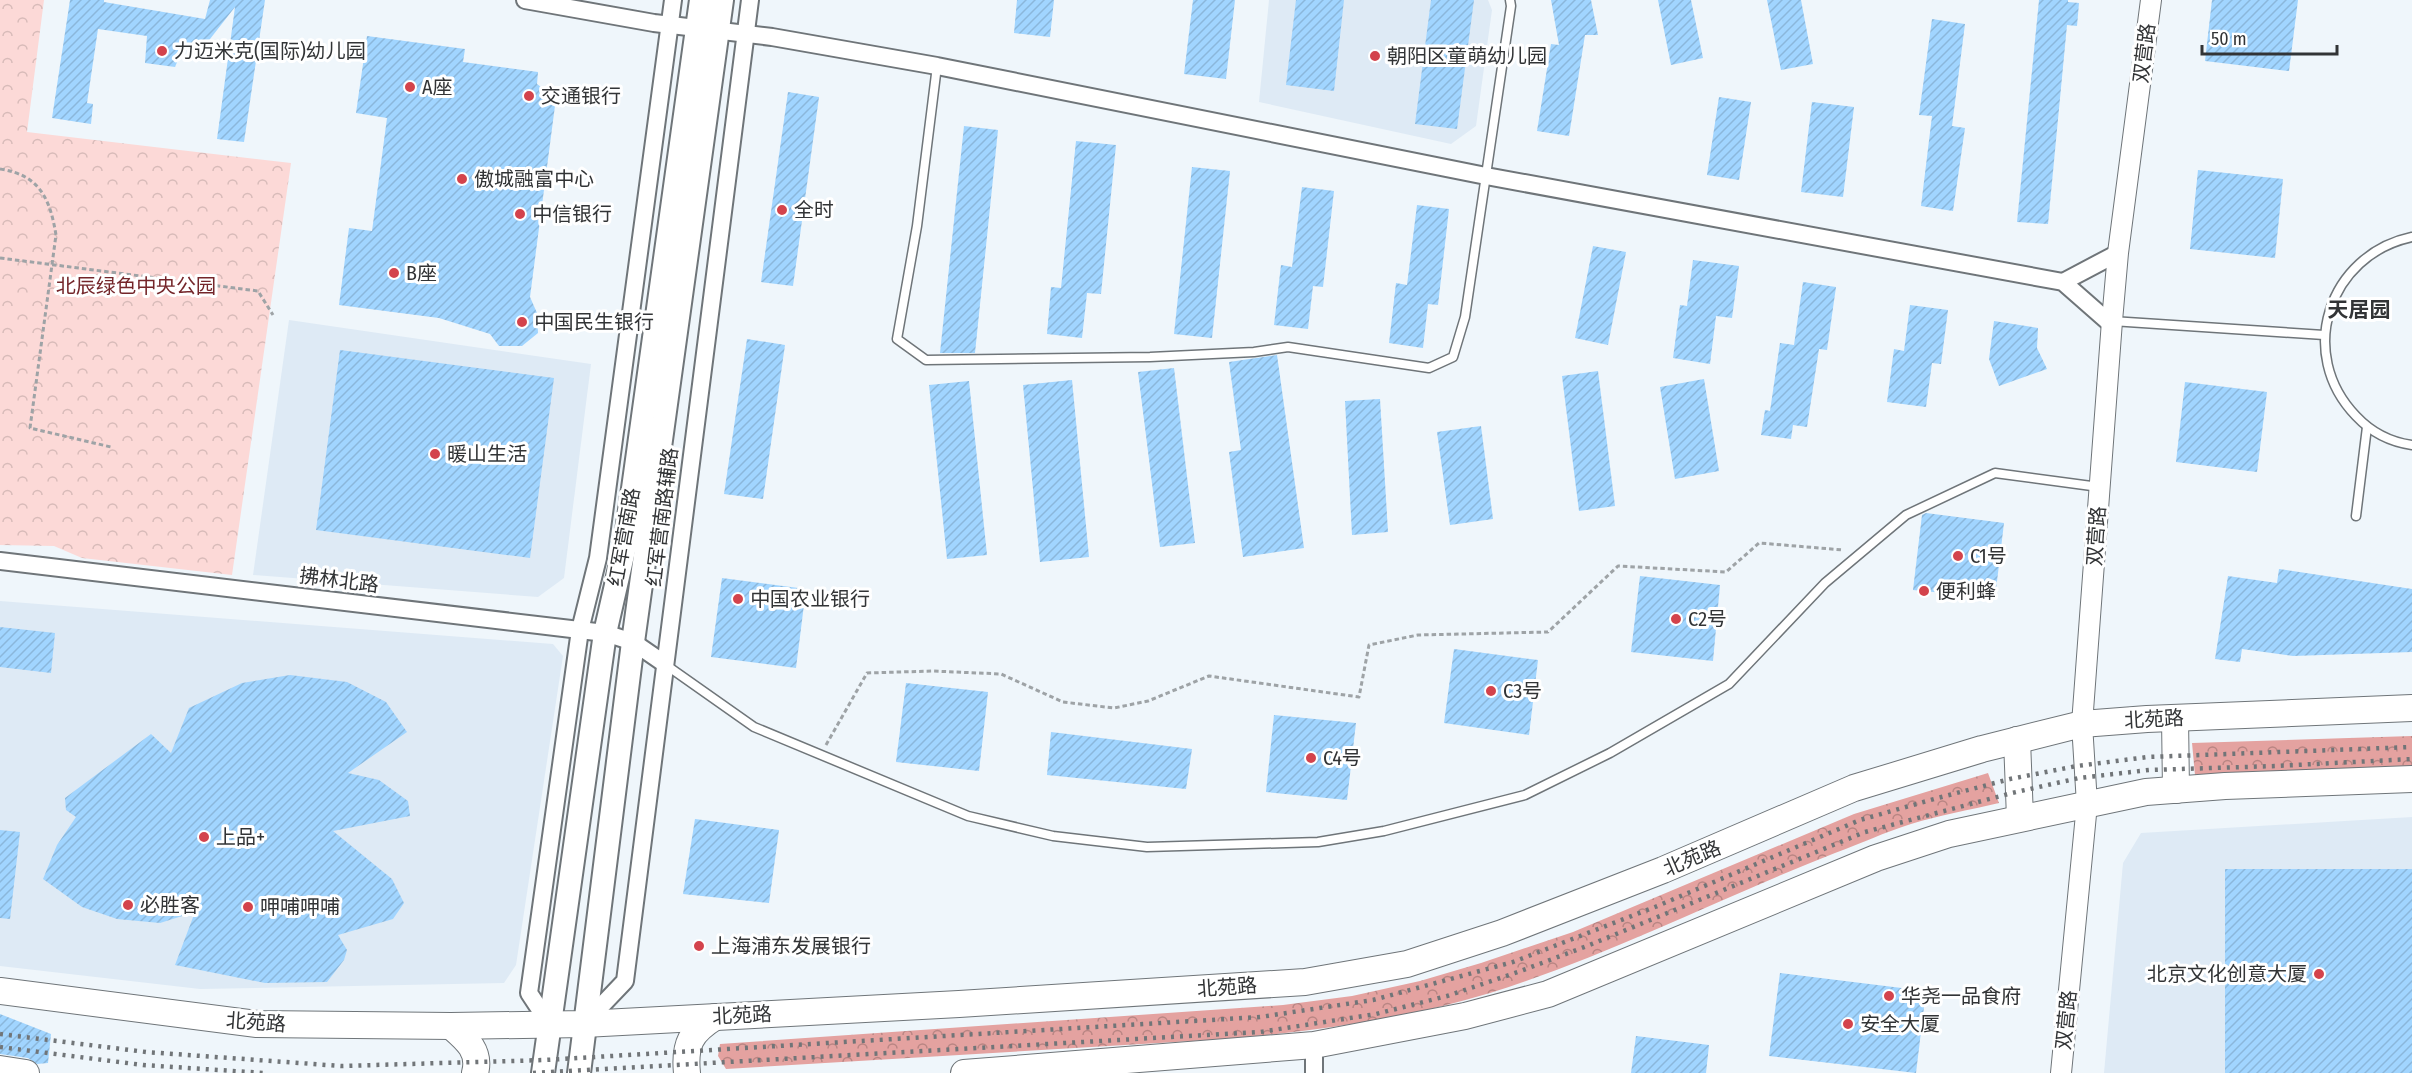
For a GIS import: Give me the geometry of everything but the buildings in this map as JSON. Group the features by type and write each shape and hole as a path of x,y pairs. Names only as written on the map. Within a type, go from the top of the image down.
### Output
{"main road":[{"name":"红军营南路","path":"579,1073 707,30 701,0"},
{"name":"红军营南路","path":"543,1073 605,633 625,546 707,30 722,0"},
{"name":"北苑路","path":"0,991 257,1024 451,1026 584,1024 959,1004 1305,982 1396,966 1502,933 1663,870 1854,788 2017,740 2082,724 2412,708"},
{"path":"2175,718 2176,790"},
{"path":"2017,740 2020,818"},
{"path":"975,1072 1071,1070 1314,1045 1465,1016 1548,993 1876,858 1949,834 2146,792 2412,779"},
{"path":"562,942 578,951 594,946"},
{"path":"687,1073 688,1044 698,1028 715,1017"},
{"path":"451,1026 472,1044 477,1065 475,1073"},
{"path":"0,1069 26,1073"}],"street":[{"path":"525,0 937,66 1486,176 2062,282 2112,323"},
{"path":"550,1025 529,993 580,630 598,558 673,0"},
{"name":"红军营南路辅路","path":"584,1024 625,981 750,0"},
{"name":"双营路","path":"2061,1073 2087,804 2082,724 2112,323 2118,253 2151,0"},
{"path":"2062,282 2118,253"},
{"name":"拂林北路","path":"0,561 605,633 633,642 665,664"},
{"path":"1314,1045 1314,1073"}],"lane":[{"path":"937,66 917,226 897,339 926,360 1149,357 1254,352 1287,347 1429,368 1453,357 1466,317 1511,6 1510,0"},
{"path":"2412,237 2378,249 2350,271 2332,301 2324,335 2327,370 2342,402 2367,427 2398,443 2412,445"},
{"path":"2112,323 2324,335"},
{"path":"2356,516 2367,427"},
{"path":"665,664 754,727 968,816 1053,836 1147,847 1317,842 1384,831 1525,795 1610,753 1729,684 1825,583 1906,515 1995,473 2099,487"}],"path":[{"path":"0,169 14,171 42,190 52,209 56,235 30,428 111,447"},
{"path":"0,258 258,291 273,315"},
{"path":"820,754 867,673 932,671 1000,675 1063,702 1114,708 1148,701 1209,676 1359,697 1369,645 1418,635 1548,632 1618,566 1726,572 1759,543 1862,551"}],"shaded area":[{"name":"朝阳区童萌幼儿园","path":"1269,0 1488,0 1492,10 1476,126 1451,144 1259,102"},
{"path":"289,320 591,364 564,578 538,597 253,575"},
{"path":"0,601 553,644 563,656 516,965 504,983 200,989 0,966"},
{"path":"2412,817 2412,1073 2104,1073 2123,863 2141,833"}],"green space":[{"name":"北辰绿色中央公园","path":"0,0 44,0 27,132 291,163 232,575 82,558 54,546 0,545"},
{"path":"2412,736 2412,766 2195,775 2192,743"},
{"path":"1988,773 1999,803 1901,827 1792,870 1578,962 1490,993 1421,1011 1280,1034 1209,1040 726,1069 718,1056 720,1044 1283,1005 1352,996 1420,981 1573,932 1854,814"}],"railway":[{"path":"0,1034 146,1052 341,1066 545,1060 1260,1017 1373,1000 1513,962 1655,907 1860,820 2010,779 2077,766 2148,757 2412,747"},
{"path":"533,1073 1260,1032 1376,1014 1447,996 1518,972 1865,832 2012,793 2079,778 2149,770 2412,759"},
{"path":"0,1047 143,1065 264,1073"}],"place":[{"name":"力迈米克(国际)幼儿园","path":"162,51"},
{"name":"朝阳区童萌幼儿园","path":"1375,56"},
{"name":"A座","path":"410,87"},
{"name":"交通银行","path":"529,96"},
{"name":"傲城融富中心","path":"462,179"},
{"name":"全时","path":"782,210"},
{"name":"中信银行","path":"520,214"},
{"name":"B座","path":"394,273"},
{"name":"中国民生银行","path":"522,322"},
{"name":"暖山生活","path":"435,454"},
{"name":"C1号","path":"1958,556"},
{"name":"便利蜂","path":"1924,591"},
{"name":"中国农业银行","path":"738,599"},
{"name":"C2号","path":"1676,619"},
{"name":"C3号","path":"1491,691"},
{"name":"C4号","path":"1311,758"},
{"name":"上品+","path":"204,837"},
{"name":"必胜客","path":"128,905"},
{"name":"呷哺呷哺","path":"248,907"},
{"name":"上海浦东发展银行","path":"699,946"},
{"name":"北京文化创意大厦","path":"2319,974"},
{"name":"华尧一品食府","path":"1889,996"},
{"name":"安全大厦","path":"1848,1024"}],"district":[{"name":"天居园","path":"2359,310"}]}
